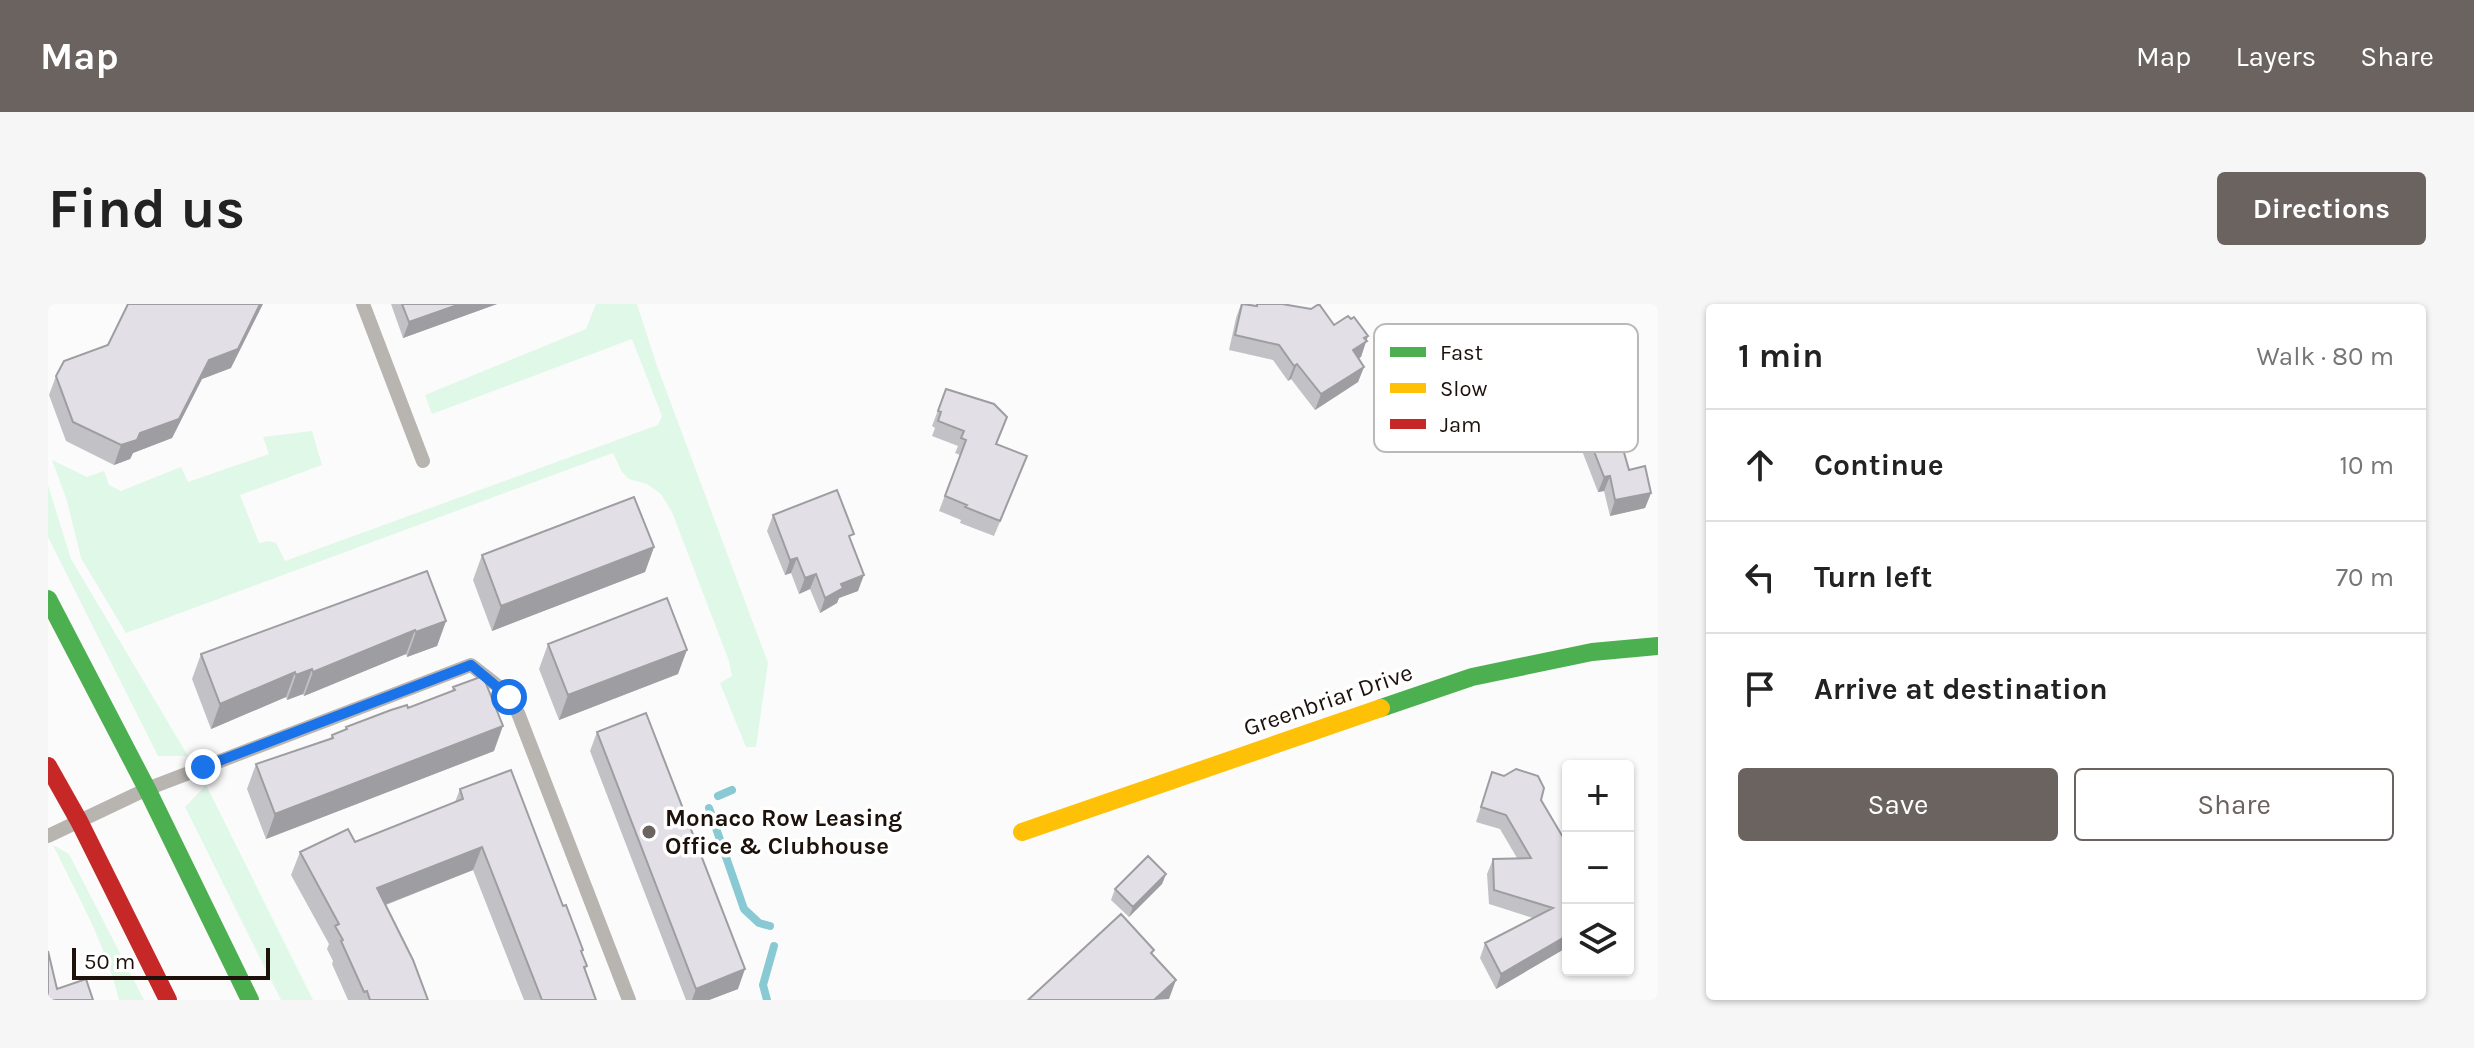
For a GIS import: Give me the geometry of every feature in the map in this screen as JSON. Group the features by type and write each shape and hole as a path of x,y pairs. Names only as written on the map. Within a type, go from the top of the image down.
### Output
{"main road":[{"path":"48,599 147,789 250,1000"},
{"name":"Greenbriar Drive","path":"1022,832 1472,677 1592,652 1658,646"},
{"path":"48,766 79,821 168,1000"}],"lane":[{"path":"363,304 423,461"},
{"path":"48,836 147,789 471,665 503,690 518,713 629,1000"}],"green space":[{"path":"596,304 637,304 657,366 768,663 756,747 746,747 720,683 732,676 729,661 672,512 661,494 647,484 629,479 622,472 613,453 126,633 81,558 67,501 52,460 87,477 104,471 109,485 121,491 181,467 188,482 269,454 263,437 312,431 322,465 240,495 259,543 276,543 285,561 658,425 662,416 632,339 432,414 425,395 586,329"},
{"path":"48,485 71,559 188,756 158,756 48,537"},
{"path":"206,785 313,1000 281,1000 185,807"},
{"path":"53,845 69,854 144,1000 119,1000 99,940"}],"building":[{"path":"128,304 260,304 238,349 209,360 179,419 140,433 137,440 121,445 73,422 56,376 64,361 108,345"},
{"path":"402,304 460,304 409,322"},
{"path":"1242,304 1282,304 1311,309 1319,304 1334,325 1348,316 1351,319 1354,317 1368,336 1364,338 1367,341 1353,350 1364,367 1321,394 1279,345 1235,335"},
{"path":"946,389 994,404 1007,417 996,444 1027,456 1000,521 945,496 966,440 961,438 964,431 938,421 941,412 938,411"},
{"path":"1594,452 1624,452 1629,470 1645,466 1651,493 1615,500 1610,476 1604,477"},
{"path":"837,490 854,534 849,536 864,575 841,584 843,588 825,598 816,574 805,578 797,558 790,560 773,515"},
{"path":"634,497 654,547 501,606 482,555"},
{"path":"427,571 446,621 415,630 313,672 312,669 296,675 295,672 220,704 201,654"},
{"path":"667,598 687,650 568,695 548,644"},
{"path":"483,676 503,726 275,814 256,764 333,738 332,735 346,727 407,705 408,708"},
{"name":"Monaco Row Leasing Office & Clubhouse","path":"646,713 745,969 696,989 597,732"},
{"path":"1516,769 1538,776 1544,788 1541,800 1562,836 1562,938 1501,974 1485,943 1553,908 1494,890 1493,859 1531,858 1506,815 1481,807 1492,772 1504,776"},
{"path":"511,770 583,950 587,966 584,967 596,1000 542,1000 482,847 377,888 413,960 428,1000 370,1000 341,941 335,926 339,924 300,852 348,829 355,842 463,799 460,789"},
{"path":"1148,856 1166,874 1133,907 1115,889"},
{"path":"1121,914 1176,980 1154,1000 1028,1000"},
{"path":"48,951 57,989 86,979 93,1000 48,1000"}],"waterway":[{"path":"718,796 732,790"},
{"path":"709,808 744,909 759,923 770,926"},
{"path":"767,1000 763,985 774,946"}],"traffic: fast":[{"path":"48,599 147,789 250,1000"},
{"path":"1381,708 1472,677 1592,652 1658,646"}],"traffic: slow":[{"path":"1022,832 1381,708"}],"traffic: jam":[{"path":"48,766 79,821 168,1000"}],"place":[{"name":"Monaco Row Leasing Office & Clubhouse","path":"649,832"}],"route":[{"path":"203,767 471,665 509,697"}]}
